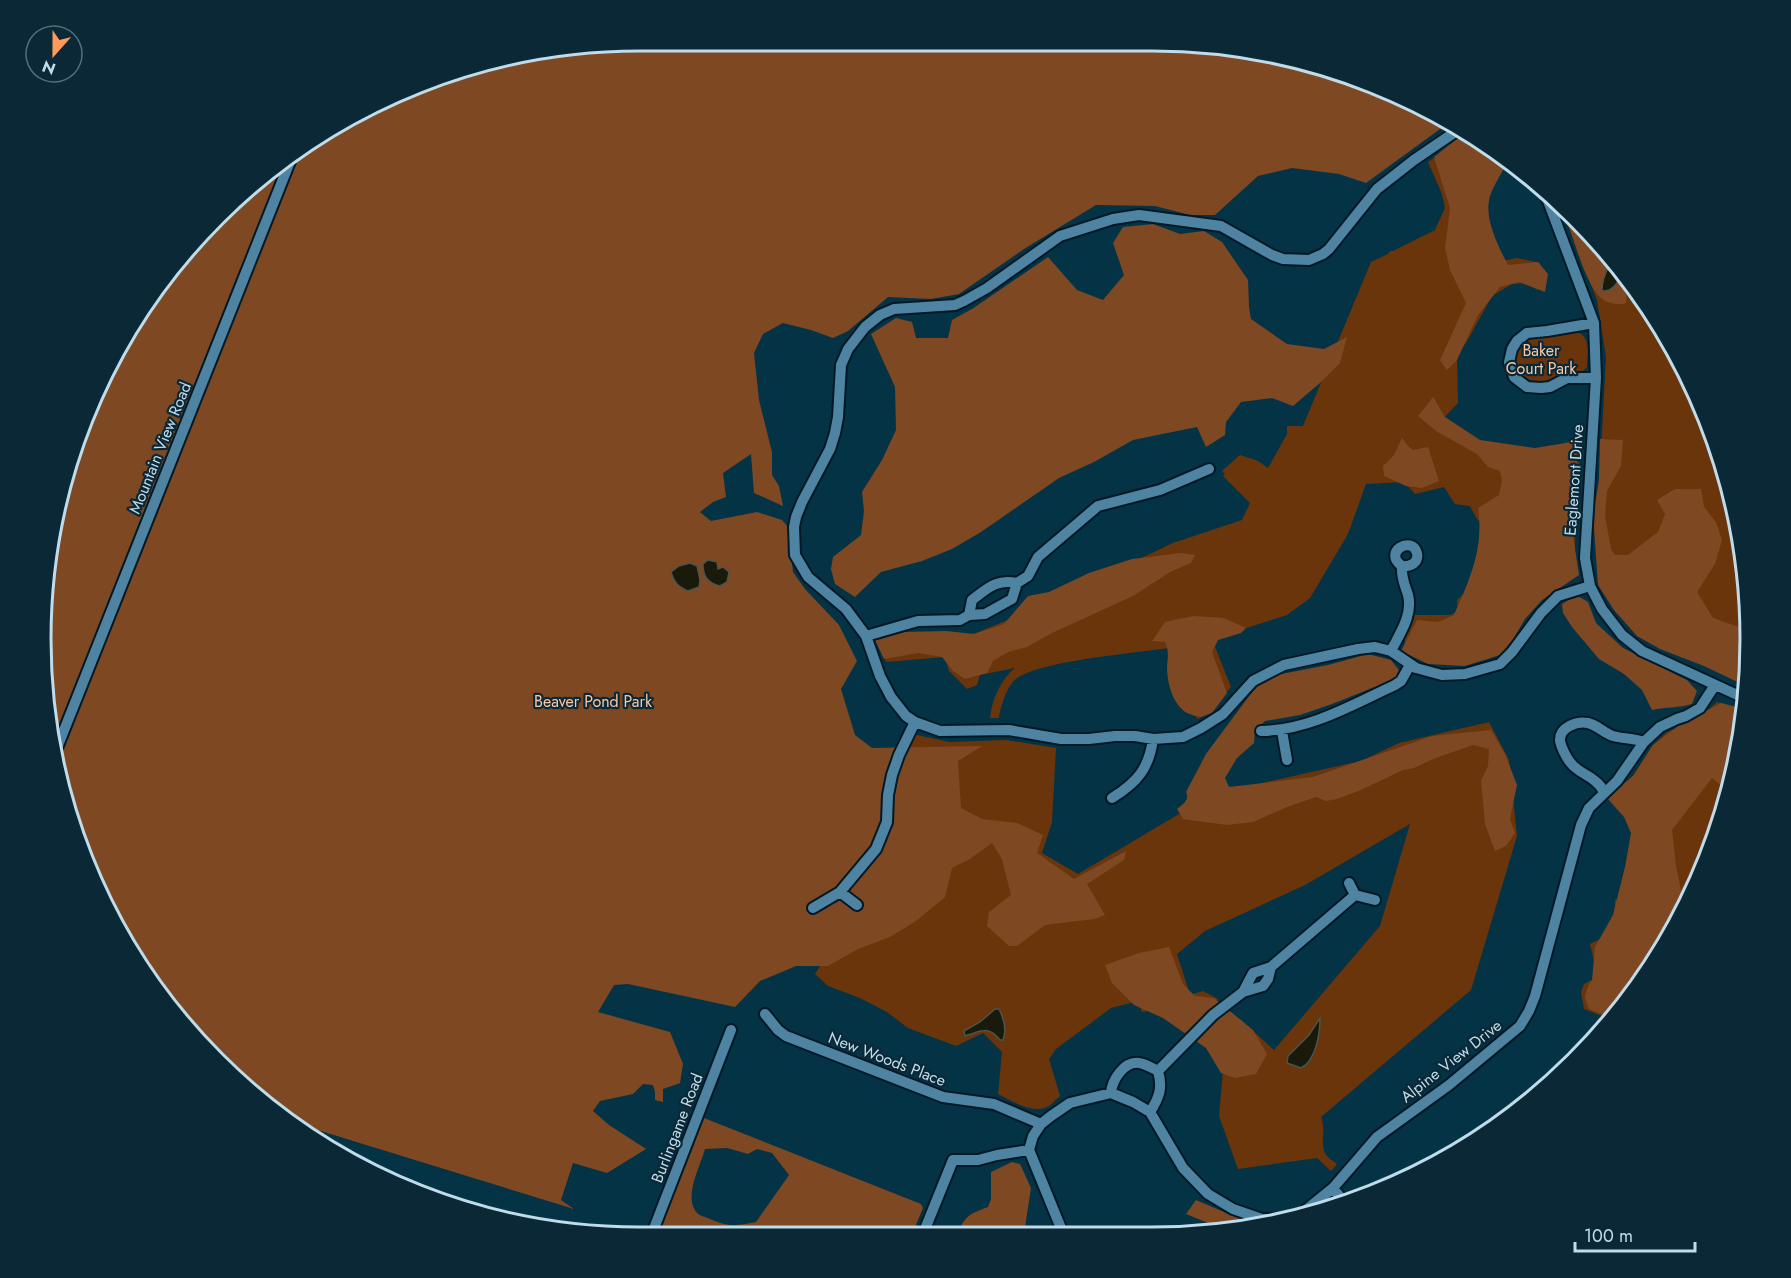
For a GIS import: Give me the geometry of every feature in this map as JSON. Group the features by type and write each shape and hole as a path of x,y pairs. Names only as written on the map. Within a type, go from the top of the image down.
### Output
{"street":[{"path":"1452,134 1377,189 1329,249 1309,260 1283,259 1272,255 1221,226 1139,215 1113,219 1060,236 987,288 964,301 954,304 894,309 880,315 864,327 848,349 841,364 835,434 830,449 796,517 795,555 808,577 846,609 866,636 880,676 891,697 906,716 915,722 940,731 1009,730 1061,738 1183,737 1223,714 1253,681 1284,665 1358,649 1375,647 1391,651 1410,665 1442,675 1465,674 1500,664 1512,652 1541,613 1558,596 1590,586"},
{"name":"Mountain View Road","path":"60,741 287,168"},
{"name":"Eaglemont Drive","path":"1550,206 1594,323 1596,378 1585,558 1590,586 1602,609 1622,635 1642,651 1737,695"},
{"path":"1594,323 1527,333 1517,341 1512,349 1509,362 1514,377 1527,387 1550,387 1567,378 1596,378"},
{"path":"866,636 918,621 960,620 969,615 985,614 1012,599 1017,583 1028,576 1038,557 1098,506 1160,490 1209,469"},
{"path":"1391,651 1409,612 1407,593 1401,573 1402,566"},
{"path":"969,615 972,600 990,586 1004,581 1017,583"},
{"path":"1261,731 1297,727 1332,715 1395,685 1401,681 1410,665"},
{"name":"Alpine View Drive","path":"1314,1204 1333,1188 1377,1137 1449,1085 1520,1026 1535,996 1581,825 1589,808 1617,781 1644,742 1660,727 1700,708 1715,685"},
{"path":"813,908 840,892 872,855 887,822 888,795 899,755 915,722"},
{"path":"1605,792 1596,782 1575,769 1570,763 1561,744 1562,733 1569,726 1590,723 1616,737 1634,738 1644,742"},
{"path":"1282,730 1287,760"},
{"path":"1112,798 1126,789 1143,771 1150,757 1153,739"},
{"path":"1349,883 1355,895 1375,900"},
{"path":"840,892 857,905"},
{"path":"1158,1071 1213,1015 1243,992 1253,973 1272,967 1355,895"},
{"name":"New Woods Place","path":"765,1014 777,1030 786,1036 943,1097 994,1104 1041,1124"},
{"name":"Burlingame Road","path":"654,1227 731,1030"},
{"path":"1111,1094 1111,1086 1126,1066 1137,1063 1158,1071"},
{"path":"1061,1227 1029,1150 1033,1136 1041,1124 1070,1103 1111,1094 1133,1102 1150,1112 1158,1100 1161,1089 1158,1071"},
{"name":"Alpine View Drive","path":"1150,1112 1183,1168 1208,1194 1233,1209 1258,1217"},
{"path":"926,1227 953,1160 978,1160 1029,1150"},
{"path":"1333,1188 1340,1196"}],"green space":[{"name":"Beaver Pond Park","path":"601,52 1190,52 1267,62 1341,82 1377,96 1442,128 1366,183 1339,174 1292,168 1258,176 1215,215 1190,215 1155,206 1096,205 1024,249 959,294 931,299 888,297 848,331 833,338 783,323 763,334 754,353 759,400 772,452 772,475 779,486 783,506 754,493 751,454 723,473 726,497 713,502 700,512 711,521 757,512 782,520 788,527 793,572 805,589 839,625 857,661 841,689 855,735 872,748 982,746 958,761 961,808 982,819 1017,823 1043,835 1037,853 1074,879 1126,851 1124,860 1087,884 1105,915 1094,919 1045,925 1017,946 1009,946 987,926 989,912 1011,895 1002,859 992,843 970,859 952,868 945,897 916,921 890,937 858,949 828,966 796,966 760,981 735,1007 628,984 614,985 598,1012 670,1032 683,1064 680,1083 663,1089 663,1102 655,1100 653,1085 643,1084 633,1094 600,1101 593,1111 609,1125 646,1149 607,1173 573,1163 561,1200 574,1209 312,1128 251,1081 197,1027 150,966 112,899 96,864 82,828 62,754 52,677 52,601 62,524 82,450 112,379 150,312 197,251 251,197 281,173 312,150 379,112 450,82 487,71 524,62"},
{"path":"1458,138 1504,169 1489,201 1489,217 1494,234 1508,265 1538,262 1548,274 1545,292 1519,282 1500,287 1478,315 1457,360 1447,370 1440,360 1466,303 1450,270 1445,248 1450,208 1434,157"},
{"path":"1462,140 1500,166 1481,204 1502,261 1517,258 1540,263 1538,290 1525,283 1512,284 1492,296 1466,343 1457,353 1458,403 1439,423 1492,451 1558,447 1580,436 1575,557 1530,573 1405,645 1405,638 1415,615 1449,615 1458,612 1457,600 1472,586 1483,525 1470,506 1455,504 1444,487 1415,494 1404,482 1366,484 1348,534 1310,598 1287,615 1212,639 1231,687 1211,710 1198,719 1171,690 1168,648 1064,663 1026,673 1009,687 999,718 990,718 993,704 1001,684 1015,668 980,675 977,685 967,689 949,671 945,657 886,662 884,655 976,633 1032,610 1173,543 1242,520 1250,503 1223,476 1225,474 1222,471 1240,455 1258,461 1268,468 1287,434 1287,426 1303,426 1371,262 1435,230 1445,208 1442,194 1428,162"},
{"path":"1566,222 1594,251 1641,312 1679,379 1709,450 1729,524 1735,562 1739,601 1739,670 1596,546 1606,357 1597,300"},
{"path":"1568,223 1594,251 1627,293 1626,303 1609,302 1594,290"},
{"path":"1153,224 1180,234 1204,231 1222,242 1248,280 1251,319 1287,344 1324,349 1347,337 1340,363 1293,406 1272,398 1241,402 1226,422 1225,435 1206,447 1197,427 1133,440 1059,478 981,532 952,549 922,561 881,572 855,597 835,584 831,569 833,557 861,535 864,511 862,492 882,460 896,430 895,387 871,334 896,318 912,322 916,338 948,338 952,320 1048,257 1077,290 1103,300 1124,275 1113,243 1123,227"},
{"name":"Baker Court Park","path":"1575,331 1584,337 1587,346 1587,367 1581,373 1562,374 1542,384 1529,382 1522,376 1518,369 1517,355 1524,342 1533,337 1551,337"},
{"path":"1433,397 1445,417 1480,440 1535,448 1578,441 1572,529 1579,575 1542,600 1525,619 1512,641 1500,655 1465,666 1428,664 1401,651 1417,620 1438,622 1454,615 1470,576 1477,550 1478,508 1499,495 1502,481 1500,471 1488,467 1477,454 1436,431 1418,416"},
{"path":"1402,438 1413,450 1428,447 1439,481 1422,488 1406,486 1384,476 1383,466 1394,455"},
{"path":"1600,439 1623,440 1621,466 1607,491 1605,516 1611,549 1615,555 1628,555 1658,532 1665,514 1657,500 1675,489 1701,489 1704,507 1716,522 1722,540 1715,564 1697,592 1713,618 1740,627 1738,682 1660,649 1637,636 1614,610 1598,585 1593,515 1599,480"},
{"path":"1181,553 1195,555 1191,563 1170,572 1133,596 1027,647 1008,652 993,661 987,673 965,679 953,671 942,657 918,653 884,659 875,640 902,632 946,631 974,634 1004,624 1028,596 1049,592 1089,573 1132,559"},
{"path":"1576,595 1588,602 1596,623 1623,648 1687,680 1697,691 1692,704 1652,710 1642,690 1624,674 1599,659 1572,627 1563,613 1562,604"},
{"path":"1193,616 1224,618 1246,628 1241,633 1218,640 1212,652 1227,693 1212,713 1201,717 1187,713 1174,698 1168,679 1168,651 1165,642 1152,641 1165,622"},
{"path":"1368,654 1391,660 1402,674 1387,682 1300,715 1265,721 1255,731 1254,743 1237,758 1225,778 1229,787 1313,777 1432,736 1491,730 1505,754 1517,785 1510,819 1515,833 1506,846 1495,851 1485,824 1481,781 1488,766 1489,749 1473,745 1414,768 1403,770 1337,799 1326,801 1316,797 1253,822 1227,825 1183,819 1177,809 1184,804 1186,792 1206,754 1255,688 1271,676 1328,665"},
{"path":"1717,702 1736,708 1729,754 1709,828 1679,899 1661,933 1641,966 1602,1018 1584,1009 1581,992 1584,984 1595,978 1596,969 1590,944 1614,932 1615,900 1623,897 1637,836 1627,785 1652,746 1667,732 1698,719"},
{"path":"1721,703 1736,707 1721,785 1712,778 1672,830 1682,893 1641,966 1604,1015 1589,1009 1585,997 1592,980 1595,947 1613,915 1631,833 1624,817 1607,798 1634,775 1653,745 1678,726"},
{"path":"1489,722 1509,760 1517,836 1471,990 1321,1117 1325,1153 1337,1164 1331,1171 1317,1158 1238,1169 1219,1116 1223,1071 1240,1019 1274,1050 1380,926 1410,824 1305,885 1205,931 1177,954 1190,995 1203,991 1218,999 1186,1030 1173,1006 1142,1012 1138,1001 1111,1008 1056,1049 1049,1059 1060,1096 1049,1106 1043,1108 1023,1106 998,1094 1002,1052 983,1033 956,1046 908,1028 887,1012 860,998 828,986 815,974 865,893 912,734 950,742 1006,740 1056,748 1052,822 1042,853 1078,874 1184,811 1262,783 1361,761 1399,743"},
{"path":"1169,947 1183,984 1195,996 1214,998 1253,1030 1267,1054 1256,1074 1235,1078 1221,1073 1206,1048 1163,1018 1134,1005 1112,983 1105,965 1139,953"},
{"path":"1510,1105 1479,1128 1466,1136"},
{"path":"704,1118 921,1204 923,1208 915,1227 662,1227","holes":["727,1148 748,1154 757,1149 772,1153 789,1175 756,1222 727,1225 697,1213 693,1206 692,1190 705,1149"]},
{"path":"1012,1162 1020,1164 1031,1188 1025,1227 961,1227 968,1216 988,1207 991,1199 991,1172"},
{"path":"1196,1200 1242,1220 1210,1224 1186,1214"}],"shaded area":[{"path":"1608,268 1618,281 1612,288 1602,291"},
{"path":"708,560 717,562 718,569 723,567 729,572 727,582 720,586 707,579 703,564"},
{"path":"690,563 697,566 700,580 699,587 688,591 677,584 671,572 679,566"},
{"path":"995,1009 999,1009 1004,1021 1003,1040 988,1031 965,1036 964,1031 980,1022"},
{"path":"1320,1018 1318,1039 1310,1059 1301,1068 1287,1063 1288,1056 1309,1035"}]}
